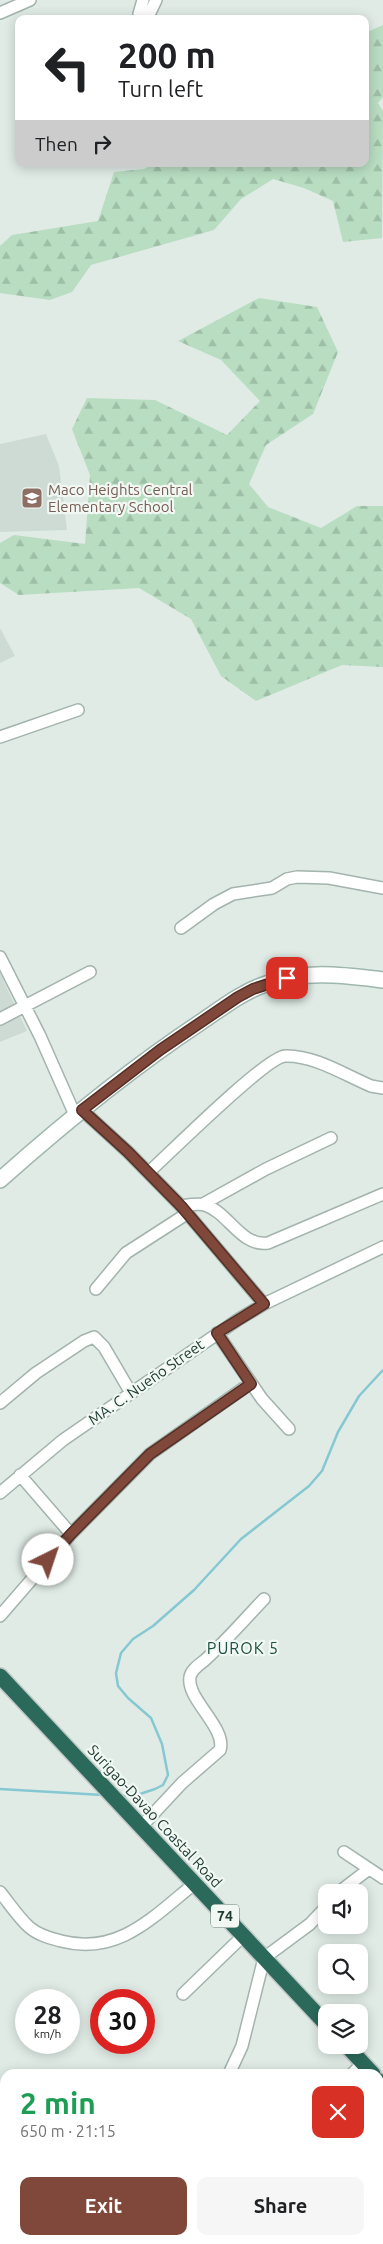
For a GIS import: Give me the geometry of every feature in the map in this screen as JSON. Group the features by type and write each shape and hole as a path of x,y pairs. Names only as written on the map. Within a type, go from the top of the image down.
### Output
{"highway":[{"name":"Surigao-Davao Coastal Road","path":"0,1676 318,2015"},
{"path":"355,2054 368,2068"}],"street":[{"path":"0,13 30,0"},
{"path":"139,15 143,0"},
{"path":"149,15 156,0"},
{"path":"0,737 78,710"},
{"path":"181,928 214,904 233,894 272,888 287,879 297,877 329,878 383,888"},
{"path":"0,958 78,1112 149,1172 264,1304"},
{"path":"0,1019 90,972"},
{"path":"0,1180 78,1112 189,1030 253,989 267,983 309,974 329,974 383,980"},
{"path":"149,1172 255,1074 277,1058 290,1056 303,1058 371,1086 383,1088"},
{"path":"96,1289 126,1253 184,1210 204,1204 266,1169 331,1138"},
{"path":"204,1204 219,1213 248,1239 261,1244 268,1243 383,1194"},
{"name":"MA. C. Nueño Street","path":"0,1493 63,1440 217,1333 264,1304 383,1247"},
{"path":"217,1333 251,1384 289,1429"},
{"path":"0,1403 36,1373 84,1341 94,1337 104,1347 131,1393"},
{"path":"0,1616 71,1534 150,1454 251,1384"},
{"path":"20,1476 71,1534"},
{"path":"141,1827 182,1783 220,1750 221,1739 194,1693 190,1684 190,1677 192,1671 264,1599"},
{"path":"344,1852 383,1878"},
{"path":"349,1884 369,1869"},
{"path":"0,1892 4,1905 30,1928 47,1937 87,1945 103,1944 118,1939 152,1918 194,1884"},
{"path":"231,2069 242,2046 264,1958 310,1924 318,1916"},
{"path":"183,1994 243,1936"}],"shaded area":[{"name":"Maco Heights Central Elementary School","path":"46,434 59,466 67,530 0,532 0,444"},
{"path":"0,628 15,656 0,663"},
{"path":"0,973 27,1031 0,1042"}],"green space":[{"path":"383,25 383,97 378,103 383,111 382,238 343,242 333,201 304,188 273,179 241,199 214,230 91,265 72,292 50,300 0,293 0,246 12,235 98,221 114,172 148,167 369,167 369,31"},
{"path":"259,298 317,307 338,352 313,414 266,445 249,484 268,507 321,528 357,506 383,506 383,667 342,665 256,701 221,676 191,619 139,588 19,595 0,583 0,543 14,535 85,544 90,475 72,429 87,398 155,400 227,435 260,401 221,360 178,341"}],"waterway":[{"path":"121,1796 134,1796 155,1789 163,1785 168,1775 162,1744 151,1718 128,1698 118,1686 116,1673 121,1653 133,1639 153,1626 194,1590 241,1539 309,1486 322,1471 338,1432 359,1396 383,1370"},
{"path":"0,1789 103,1795"}],"place":[{"name":"Maco Heights Central Elementary School","path":"32,498"}],"district":[{"name":"PUROK 5","path":"243,1648"}],"route":[{"path":"48,1560 150,1454 251,1384 217,1333 264,1304 181,1206 149,1172 82,1110 160,1050 238,997 267,983 287,978"}]}
